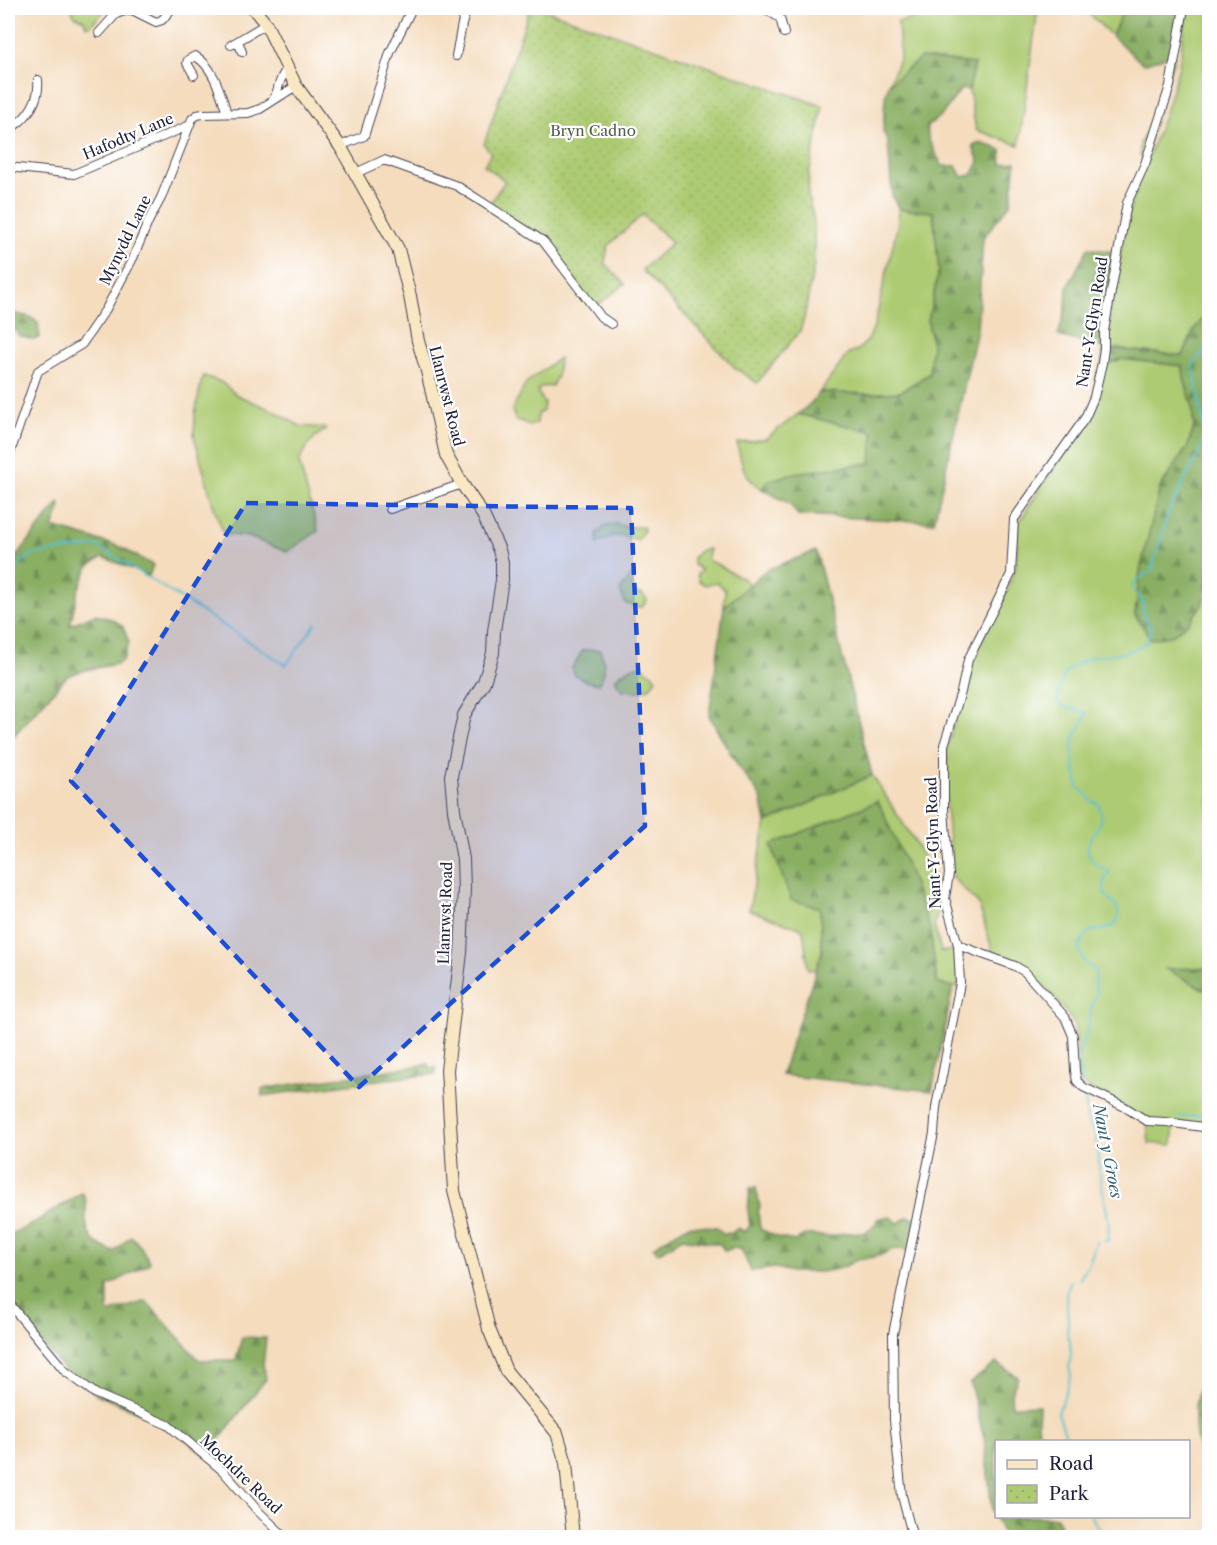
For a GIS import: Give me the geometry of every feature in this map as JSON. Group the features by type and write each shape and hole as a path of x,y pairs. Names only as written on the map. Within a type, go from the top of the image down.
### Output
{"main road":[{"name":"Llanrwst Road","path":"253,8 266,24 296,86 340,146 398,249 446,455 483,515 502,562 502,580 490,667 484,682 464,715 451,776 454,810 463,859 464,889 461,953 447,1070 454,1191 489,1329 506,1371 557,1433 566,1463 573,1538"}],"street":[{"path":"99,33 116,14 130,9 156,22 162,20 172,8"},
{"path":"340,146 364,136 390,53 412,8"},
{"path":"456,56 467,8"},
{"path":"764,8 780,18 784,33"},
{"name":"Nant-Y-Glyn Road","path":"913,1538 902,1496 894,1420 893,1334 934,1133 936,1107 960,983 958,945 945,898 949,874 944,810 944,745 962,692 968,660 1011,574 1014,519 1085,418 1094,397 1103,356 1104,331 1127,203 1145,164 1168,94 1184,8"},
{"path":"242,52 235,43 266,24"},
{"path":"194,75 187,63 195,56 200,58 212,75 227,113"},
{"path":"271,102 279,80 287,69"},
{"path":"8,140 14,126 30,113 38,88 38,80"},
{"path":"188,126 197,115 248,113 296,86"},
{"path":"8,110 13,118 14,126"},
{"name":"Hafodty Lane","path":"8,167 74,174 188,126"},
{"name":"Mynydd Lane","path":"8,452 11,450 38,371 82,344 106,309 161,198 188,126"},
{"path":"356,173 384,160 457,186 543,241 601,317 611,324"},
{"path":"390,509 462,484"},
{"path":"958,945 1015,966 1025,972 1065,1017 1073,1036 1077,1081 1083,1087 1125,1107 1147,1121 1209,1128"},
{"name":"Mochdre Road","path":"8,1302 65,1371 96,1394 168,1425 223,1471 258,1511 286,1538"}],"highlighted area":[{"path":"246,503 631,508 645,826 359,1087 71,781"}],"green space":[{"path":"71,8 107,8 90,26 86,26 84,20 74,15"},
{"name":"Bryn Cadno","path":"530,8 539,8 823,106 809,174 808,196 814,221 814,265 804,319 800,331 757,383 735,368 642,270 672,242 642,215 608,246 605,263 625,284 595,307 543,241 488,206 505,181 484,165 491,153 484,144"},
{"path":"922,8 1038,8 1019,145 976,130 969,90 974,64 921,58 889,84 900,57 898,22 916,18"},
{"path":"1083,8 1124,8 1112,36"},
{"path":"1124,8 1184,8 1172,55 1143,64 1112,36"},
{"path":"1187,8 1209,8 1209,310 1193,332 1183,356 1107,348 1107,331 1125,227 1134,194 1137,194 1136,188 1164,116 1179,66"},
{"path":"1172,55 1175,56 1143,162 1140,144 1149,125"},
{"path":"921,58 974,64 969,90 961,89 941,116 927,126 928,138 942,166 956,166 962,177 972,175 979,162 973,146 981,142 1001,150 1002,164 1016,162 1011,203 983,238 977,330 934,522 798,515 790,504 762,489 768,481 795,473 871,463 873,432 798,414 820,392 868,394 900,392 929,374 932,345 928,321 939,270 933,212 899,209 892,195 888,143 883,131 885,97 889,84"},
{"path":"899,209 933,212 939,270 928,321 932,345 929,374 900,392 868,394 820,392 848,354 858,350 868,340 874,327 898,223"},
{"path":"1088,248 1113,252 1104,331 1105,348 1183,356 1193,332 1209,310 1209,573 1202,605 1190,621 1171,636 1151,639 1135,615 1140,571 1160,488 1187,448 1194,427 1192,404 1184,379 1183,366 1122,359 1101,366 1104,348 1058,336 1066,307 1067,288"},
{"path":"12,313 30,317 38,323 40,337 34,340 19,336 10,323"},
{"path":"559,358 557,376 552,386 540,387 538,392 544,403 543,411 538,414 537,423 529,426 522,421 516,421 512,410 526,383"},
{"path":"1121,359 1183,366 1184,379 1192,404 1194,427 1187,448 1160,488 1140,571 1135,615 1202,605 1209,573 1209,968 1167,969 1209,992 1209,1128 1174,1123 1172,1145 1149,1143 1147,1121 1077,1081 1077,1039 1071,1019 1028,970 1012,960 993,953 979,905 952,877 946,806 947,748 971,661 1007,592 1016,565 1018,524 1044,482 1092,415 1105,365"},
{"path":"204,376 221,382 237,395 274,411 300,426 325,428 326,430 313,439 299,462 318,531 287,552 249,537 224,534 213,505 194,436 195,414"},
{"path":"798,414 873,432 872,463 794,473 768,481 762,489 747,475 737,443 765,439"},
{"path":"59,503 61,507 53,527 118,546 153,565 149,576 103,557 89,566 78,590 70,625 95,614 114,620 123,627 129,643 123,660 117,664 67,676 8,742 8,567"},
{"path":"616,524 643,527 644,530 638,540 613,536 597,544 597,533 606,526"},
{"path":"709,549 707,558 710,562 742,578 749,585 724,607 725,590 717,582 705,585 699,581 697,574 702,570 693,565 693,557 701,550"},
{"path":"816,551 872,775 766,823 761,797 738,766 709,716 724,607 766,570"},
{"path":"632,574 633,590 636,594 642,594 647,600 642,607 625,603 620,590"},
{"path":"583,650 600,650 604,667 598,684 575,675 572,668"},
{"path":"640,665 656,679 649,688 639,691 622,690 615,679 626,670"},
{"path":"872,775 915,842 943,895 934,925 941,952 958,949 959,988 937,983 930,929 909,871 820,908 822,952 816,970 808,969 803,929 749,910 766,823"},
{"path":"878,801 909,871 930,929 937,983 953,987 932,1091 781,1075 822,952 820,908 791,900 771,845"},
{"path":"1209,968 1209,992 1166,969"},
{"path":"428,1064 430,1068 436,1067 436,1074 262,1096 262,1089"},
{"path":"750,1188 756,1188 760,1207 758,1212 760,1229 779,1238 796,1241 804,1235 834,1236 844,1233 861,1233 871,1228 878,1219 889,1216 898,1223 907,1217 924,1219 913,1230 920,1237 917,1248 907,1252 894,1249 878,1256 856,1260 842,1268 821,1272 791,1272 776,1268 751,1271 741,1249 732,1248 725,1251 720,1244 682,1238 658,1253 653,1247 689,1225 717,1227 723,1234 732,1233 738,1228 745,1232 750,1226 748,1210"},
{"path":"82,1193 86,1202 86,1220 91,1238 114,1252 131,1236 141,1247 150,1263 108,1286 108,1313 146,1301 199,1360 236,1360 242,1337 266,1338 263,1365 266,1379 206,1456 168,1425 96,1394 65,1371 8,1302 8,1235 27,1227"},
{"path":"996,1363 1018,1377 1011,1394 1012,1406 1039,1405 1040,1440 995,1440 995,1517 992,1510 984,1438 970,1383"},
{"path":"1209,1374 1209,1491 1198,1447 1195,1414 1196,1398"},
{"path":"996,1518 1057,1518 1064,1537 1004,1537"}],"waterway":[{"name":"Nant y Groes","path":"1083,1084 1078,1058 1088,1028 1092,1003 1097,993 1094,986 1096,972 1084,961 1079,950 1083,938 1091,930 1103,930 1116,924 1118,910 1104,893 1104,883 1109,872 1096,864 1089,855 1088,844 1101,815 1098,803 1091,801 1086,793 1078,788 1074,764 1074,739 1087,713 1063,706 1056,701 1065,673 1075,665 1091,657 1128,652 1146,643 1151,628 1143,615 1143,601 1133,590 1134,582 1152,570 1169,510 1206,439 1193,365 1210,343"},
{"path":"8,574 32,554 98,546 286,665 316,623"},
{"name":"Nant y Groes","path":"1085,1097 1087,1119 1096,1135 1099,1169 1109,1224 1108,1241 1104,1240"},
{"path":"1178,1117 1210,1115"},
{"name":"Nant y Groes","path":"1079,1280 1089,1264 1097,1240"},
{"name":"Nant y Groes","path":"1067,1440 1058,1413 1071,1376 1066,1294 1071,1281"},
{"name":"Nant y Groes","path":"1092,1518 1105,1538"}]}
